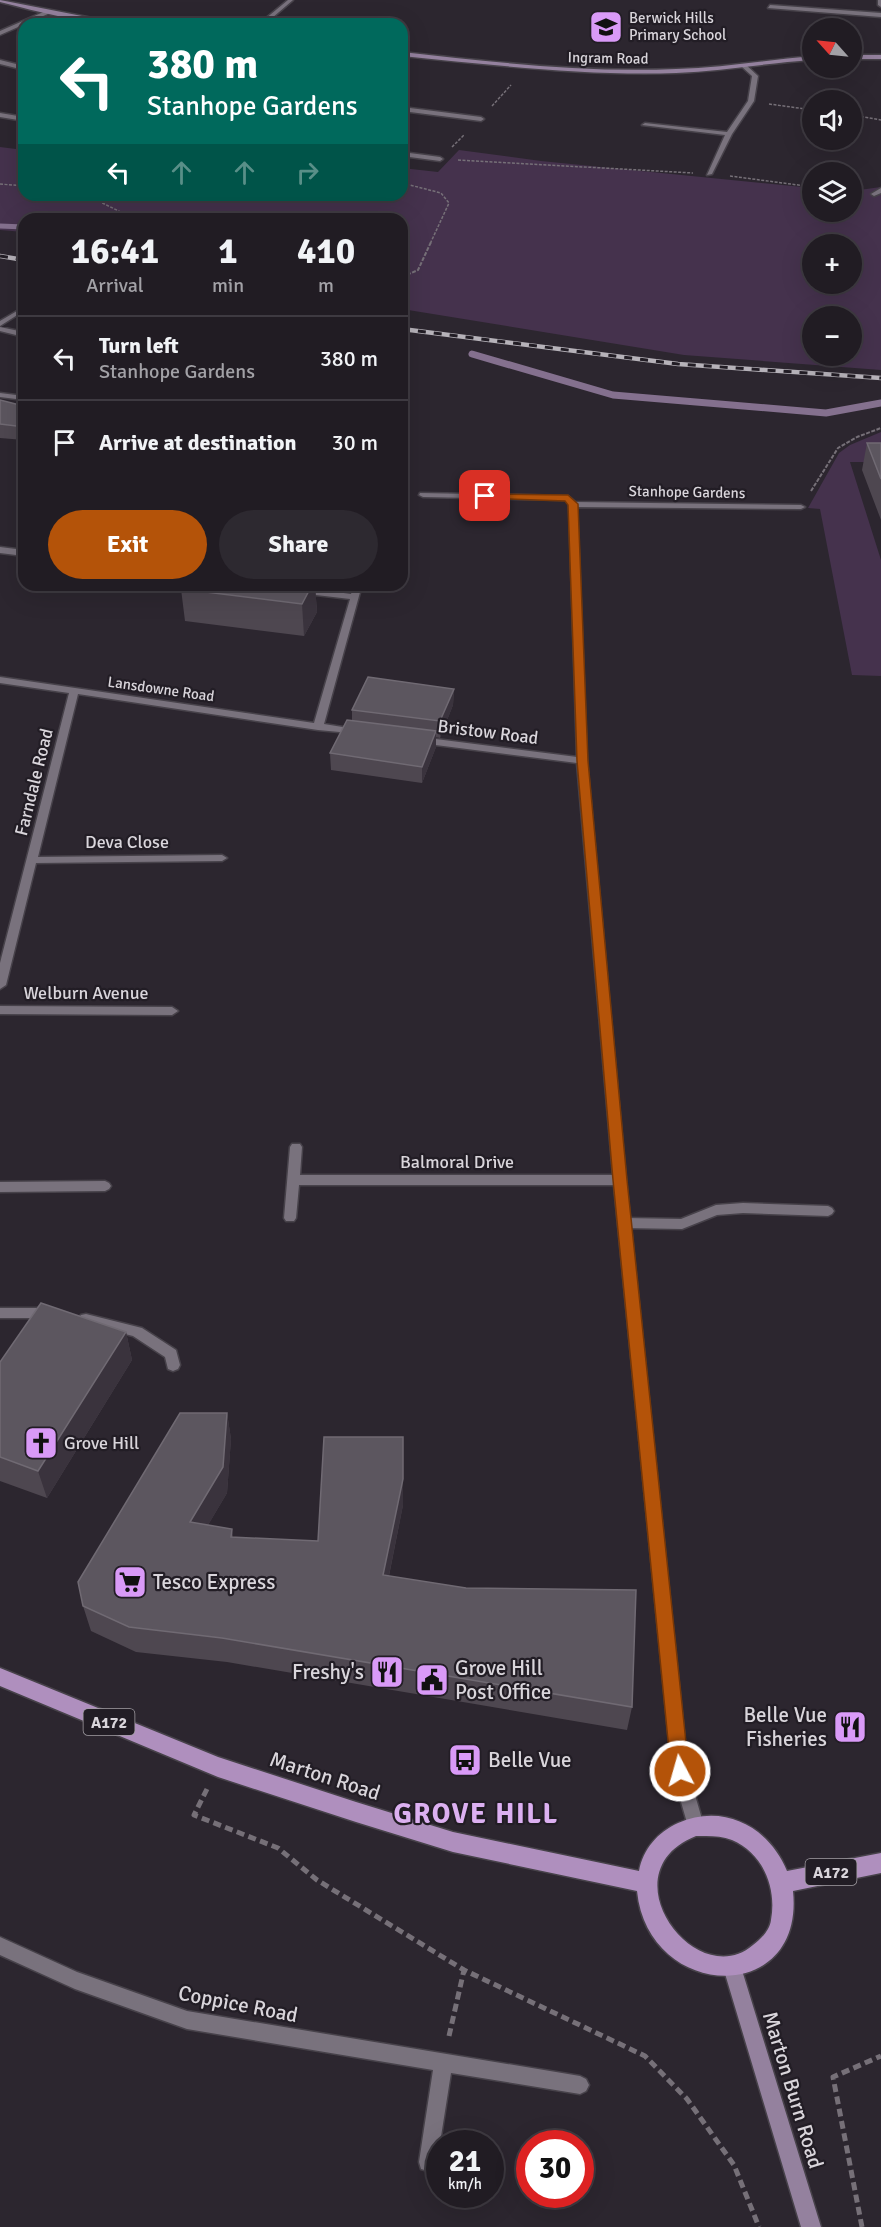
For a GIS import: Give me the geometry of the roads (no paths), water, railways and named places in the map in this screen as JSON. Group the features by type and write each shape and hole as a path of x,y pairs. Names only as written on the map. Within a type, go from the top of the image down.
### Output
{"main road":[{"name":"Marton Road","path":"0,1677 218,1767 453,1842 647,1883"},
{"path":"696,1826 717,1826 738,1832 757,1844 773,1862 782,1883 785,1905 780,1927 770,1946 752,1960 732,1967 710,1966 689,1958 670,1944 657,1926 648,1905 647,1883 651,1863 662,1846 677,1833 696,1826"},
{"name":"A172","path":"782,1883 881,1863"}],"street":[{"path":"269,18 291,0"},
{"path":"880,0 881,5"},
{"path":"0,1 84,18"},
{"path":"770,7 881,15"},
{"path":"34,18 48,12"},
{"path":"0,33 18,25"},
{"name":"Ingram Road","path":"408,55 527,67 620,72 678,71 802,59"},
{"path":"862,57 881,57"},
{"path":"0,62 18,66"},
{"path":"709,174 729,134 751,101 755,76 743,65"},
{"path":"408,111 481,119"},
{"path":"0,115 18,118"},
{"path":"645,125 729,134"},
{"path":"408,155 440,159"},
{"path":"873,194 881,190"},
{"path":"0,327 18,314"},
{"path":"0,327 16,333"},
{"path":"0,395 18,397"},
{"name":"Stanhope Gardens","path":"423,495 801,507"},
{"path":"570,501 582,761 620,1180 680,1771 696,1826"},
{"path":"0,550 18,552"},
{"path":"309,591 354,597"},
{"path":"356,591 318,727 364,733"},
{"name":"Lansdowne Road","path":"0,680 318,727"},
{"name":"Farndale Road","path":"0,985 74,692"},
{"name":"Bristow Road","path":"410,739 582,761"},
{"name":"Deva Close","path":"32,860 222,858"},
{"name":"Welburn Avenue","path":"0,1010 172,1011"},
{"path":"290,1218 296,1147"},
{"name":"Balmoral Drive","path":"293,1180 620,1180"},
{"path":"0,1187 105,1186"},
{"path":"625,1223 682,1224 697,1220 716,1210 743,1208 828,1211"},
{"path":"0,1313 67,1314 137,1332 171,1354 173,1365"},
{"name":"Coppice Road","path":"0,1946 75,1980 187,2020 580,2085"},
{"name":"Marton Burn Road","path":"732,1967 811,2227"},
{"path":"433,2130 443,2064"}],"waterway":[{"path":"0,226 18,227"},
{"path":"472,354 613,395 826,413 881,403"}],"railway":[{"path":"0,256 18,259"},
{"path":"408,330 678,364 881,378"}],"place":[{"name":"Berwick Hills Primary School","path":"606,27"},
{"name":"Grove Hill","path":"41,1443"},
{"name":"Tesco Express","path":"130,1582"},
{"name":"Freshy's","path":"387,1672"},
{"name":"Grove Hill Post Office","path":"432,1680"},
{"name":"Belle Vue Fisheries","path":"850,1727"},
{"name":"Belle Vue","path":"465,1760"}],"district":[{"name":"GROVE HILL","path":"476,1813"}]}
